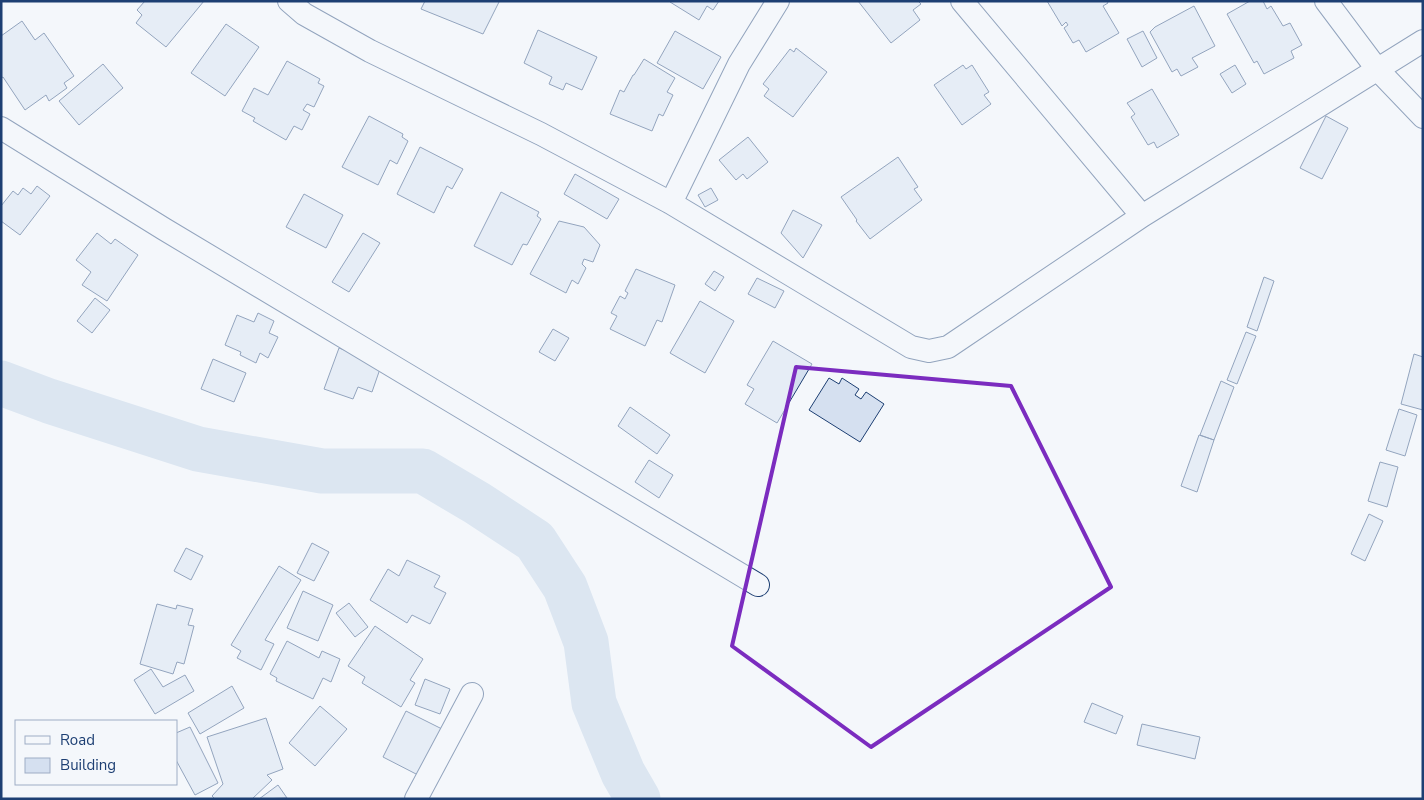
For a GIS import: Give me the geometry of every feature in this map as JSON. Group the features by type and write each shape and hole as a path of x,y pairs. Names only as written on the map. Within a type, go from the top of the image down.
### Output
{"street":[{"path":"289,1 304,14 370,51 541,134 671,203 911,347 929,351 948,346 1142,216 1423,41"},
{"path":"671,203 739,64 778,1"},
{"path":"962,1 1142,216"},
{"path":"1326,1 1378,69 1423,117"},
{"path":"1,128 164,229 758,585"},
{"path":"416,799 472,694"}],"highlighted area":[{"path":"796,367 1011,386 1111,587 871,747 732,646"}],"building":[{"path":"145,1 204,1 166,47 136,23 142,15 137,10"},
{"path":"425,1 499,2 483,34 421,9"},
{"path":"671,1 719,1 713,10 707,6 699,20"},
{"path":"858,1 918,1 921,4 913,10 920,20 891,43"},
{"path":"1047,1 1107,1 1108,3 1103,6 1119,33 1086,52 1079,40 1073,43 1064,28 1068,25 1066,22 1062,26"},
{"path":"1250,1 1263,1 1267,9 1271,6 1283,26 1290,23 1302,45 1291,51 1294,58 1264,74 1257,61 1254,63 1227,14"},
{"path":"1194,6 1215,46 1192,58 1198,67 1181,76 1177,69 1172,72 1150,32 1155,27"},
{"path":"22,21 35,40 44,33 74,76 64,83 67,88 49,101 46,95 25,110 3,77 1,78 1,36"},
{"path":"226,24 259,47 225,96 191,73"},
{"path":"538,30 597,57 582,90 566,83 563,90 549,84 552,77 524,63"},
{"path":"675,31 721,57 703,89 657,63"},
{"path":"1143,31 1157,58 1142,67 1127,39"},
{"path":"796,48 827,72 793,117 764,96 769,89 763,84 790,49 794,52"},
{"path":"644,59 675,78 667,92 673,95 663,116 659,114 652,131 610,114 620,90 624,92"},
{"path":"287,61 320,79 318,83 324,86 314,107 307,104 303,110 310,114 302,130 294,126 286,140 253,121 255,118 242,111 254,88 268,95"},
{"path":"103,64 123,88 79,125 59,101"},
{"path":"963,65 966,69 972,65 989,92 984,95 991,104 962,125 934,85"},
{"path":"1235,65 1246,84 1232,93 1220,74"},
{"path":"1152,89 1179,135 1157,148 1154,142 1148,145 1131,117 1135,114 1127,103"},
{"path":"369,116 403,134 402,137 408,141 397,164 390,160 378,185 342,167"},
{"path":"1326,116 1348,128 1322,179 1300,168"},
{"path":"748,137 768,162 747,179 743,174 736,180 719,160"},
{"path":"420,147 463,169 452,189 447,186 434,213 397,194"},
{"path":"898,157 918,187 914,189 922,200 870,239 841,197"},
{"path":"575,174 619,199 607,219 564,194"},
{"path":"37,186 50,196 20,235 1,221 1,206 13,191 18,195 23,188 31,194"},
{"path":"711,188 718,200 705,207 698,195"},
{"path":"501,192 539,212 537,216 541,219 527,245 523,244 512,265 474,246"},
{"path":"304,194 343,215 326,248 286,227"},
{"path":"793,210 822,225 803,258 781,233"},
{"path":"559,221 584,227 600,245 593,262 584,259 582,264 586,268 578,284 572,280 566,293 530,274"},
{"path":"97,233 111,244 115,239 138,255 107,301 82,285 91,272 76,260"},
{"path":"363,233 380,243 349,292 332,282"},
{"path":"636,269 675,285 662,322 657,320 645,346 610,329 617,316 611,313 620,296 625,299 628,293 625,291"},
{"path":"714,271 724,277 715,291 705,284"},
{"path":"1264,277 1274,281 1257,331 1247,327"},
{"path":"757,278 784,291 775,308 748,294"},
{"path":"95,298 110,310 92,333 77,321"},
{"path":"700,301 734,321 705,373 670,353"},
{"path":"258,313 274,321 269,333 278,337 268,358 260,353 256,363 240,355 241,352 225,345 237,315 254,322"},
{"path":"553,329 569,338 555,361 539,352"},
{"path":"1246,332 1256,336 1237,384 1227,380"},
{"path":"773,341 812,364 777,423 745,404 754,389 747,385"},
{"path":"339,348 381,366 372,392 358,387 353,399 324,389"},
{"path":"1414,354 1423,357 1423,410 1401,404"},
{"path":"213,359 246,373 234,402 201,389"},
{"path":"829,378 839,384 842,378 859,389 855,395 861,399 866,392 884,404 860,442 809,410"},
{"path":"1221,381 1234,387 1214,440 1200,435"},
{"path":"630,407 670,435 657,454 618,426"},
{"path":"1399,409 1417,415 1405,456 1386,450"},
{"path":"1199,435 1214,440 1197,492 1181,486"},
{"path":"649,460 673,475 659,498 635,482"},
{"path":"1380,462 1398,467 1387,507 1368,501"},
{"path":"1369,514 1383,521 1365,561 1351,554"},
{"path":"312,543 329,552 314,581 297,573"},
{"path":"186,548 203,556 191,580 174,571"},
{"path":"407,560 440,576 434,587 446,593 430,624 412,615 407,623 370,600 388,569 399,576"},
{"path":"279,566 301,580 265,640 274,644 261,670 237,658 241,651 231,645"},
{"path":"303,591 333,605 318,641 287,628"},
{"path":"349,603 368,627 355,637 336,613"},
{"path":"157,604 176,609 177,605 193,609 188,625 194,626 184,664 177,662 173,674 140,664"},
{"path":"375,626 423,659 410,680 415,683 401,707 362,683 365,677 348,666"},
{"path":"287,641 319,658 322,651 340,659 331,682 323,678 313,699 276,681 277,678 270,674"},
{"path":"151,669 163,687 185,675 194,691 155,714 134,680"},
{"path":"425,679 450,689 440,714 415,705"},
{"path":"232,686 244,708 200,734 188,713"},
{"path":"1092,703 1123,716 1116,734 1084,722"},
{"path":"320,706 347,729 315,766 289,743"},
{"path":"406,711 442,729 418,775 383,757"},
{"path":"266,718 283,769 267,775 272,780 252,799 215,799 212,796 223,784 207,737"},
{"path":"1142,724 1200,737 1195,759 1137,745"},
{"path":"190,727 218,783 195,795 178,764 178,732"},
{"path":"278,785 287,798 259,799"}],"waterway":[{"path":"1,383 49,401 198,449 322,471 423,471 477,503 535,541 565,587 586,642 594,703 623,773 638,799"}]}
